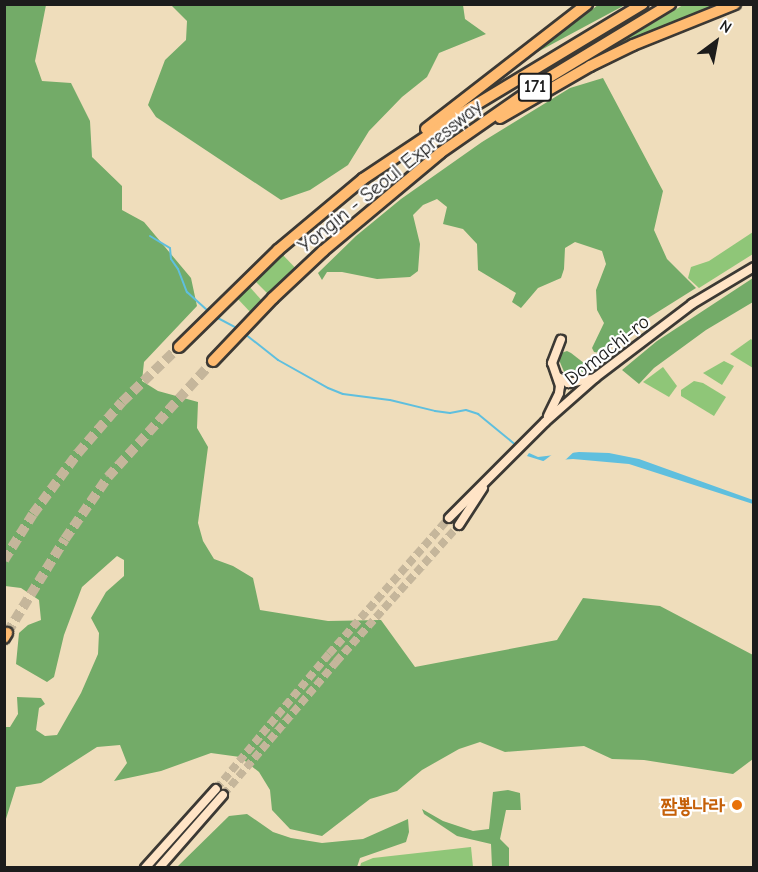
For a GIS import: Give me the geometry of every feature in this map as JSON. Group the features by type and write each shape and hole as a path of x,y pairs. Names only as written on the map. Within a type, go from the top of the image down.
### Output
{"highway":[{"path":"398,154 443,115 587,4"},
{"name":"Yongin - Seoul Expressway","path":"179,346 265,262 332,204 398,154 643,4"},
{"name":"Yongin - Seoul Expressway","path":"213,361 273,297 348,229 479,124 538,84 670,4"},
{"path":"408,180 490,124 590,66 633,45 735,4"}],"main road":[{"name":"Domachi-ro","path":"492,474 544,422 596,377 692,304 753,267"},
{"path":"544,422 559,393 557,377 552,367 552,357 561,340"},
{"path":"557,377 568,383 596,377"},
{"path":"449,518 492,474"},
{"path":"459,525 492,474"},
{"path":"145,867 216,789"},
{"path":"159,867 223,795"}],"green space":[{"path":"599,4 625,5 528,57 584,16"},
{"path":"4,5 46,5 35,61 42,81 71,83 90,121 92,157 122,186 122,210 144,222 191,278 197,306 144,362 142,381 158,391 198,402 197,428 208,447 198,523 203,541 214,559 233,566 253,578 260,610 328,621 381,620 415,667 557,640 583,598 660,606 753,655 753,759 733,774 644,760 612,759 584,746 505,752 480,742 459,749 422,770 397,791 370,799 322,836 290,829 272,810 270,790 259,772 240,757 211,753 161,771 114,781 127,763 120,745 97,747 41,783 16,787 5,822 5,727 10,727 18,714 17,697 41,698 45,704 39,708 36,730 45,736 57,735 81,693 98,654 99,633 91,618 106,592 124,576 124,560 117,556 82,587 64,635 54,677 47,682 16,664 19,633 28,625 41,620 39,600 21,588 5,586"},
{"path":"171,5 463,5 465,19 486,34 439,53 427,77 402,97 369,131 348,165 310,190 281,200 156,117 148,105 165,60 186,40 187,21"},
{"path":"683,5 723,5 558,80"},
{"path":"603,78 663,191 654,230 667,259 696,288 637,325 601,353 594,352 592,348 604,323 597,310 596,290 606,264 602,251 575,242 565,248 561,278 538,288 521,308 512,302 516,293 478,270 477,244 463,229 443,224 447,207 437,199 423,205 413,215 420,244 418,271 410,277 377,279 342,272 327,272 322,280 318,273 356,236 401,199 482,142 570,88"},
{"path":"753,232 753,254 699,288 688,278 691,267 709,261"},
{"path":"282,254 303,276 277,303 255,281"},
{"path":"753,278 753,302 706,330 654,368 639,384 622,370 657,341"},
{"path":"248,285 264,303 252,314 236,297"},
{"path":"751,339 753,341 753,368 730,354"},
{"path":"567,351 589,367 577,376 565,374 559,360 561,353"},
{"path":"724,361 734,366 722,385 703,373"},
{"path":"663,367 677,386 669,397 643,382"},
{"path":"694,381 703,383 726,397 714,416 681,396 681,390"},
{"path":"508,790 520,793 521,810 506,810 500,839 509,848 509,867 492,867 491,844 457,836 424,814 422,809 443,821 473,831 489,829 493,792"},
{"path":"247,814 273,832 291,838 322,843 363,839 408,819 409,832 406,842 360,858 357,867 177,867 229,816"},
{"path":"471,847 473,867 360,867 361,863 373,858"}],"water":[{"path":"579,452 609,453 639,459 753,500 753,504 629,464 573,459 543,461 527,456 529,453 538,457"}],"pier":[{"path":"577,449 562,463 541,463 558,450"}],"waterway":[{"path":"150,236 170,248 171,259 178,269 187,292 210,313"},
{"path":"214,316 238,329"},
{"path":"245,334 278,360 328,388 343,394 390,400 435,411 450,413 466,410 478,414 517,446"}],"tunnel":[{"path":"4,560 33,514 78,453 122,402 179,347"},
{"path":"7,633 65,539 108,477 213,361"},
{"path":"216,789 329,654 449,518"},
{"path":"223,795 336,662 459,525"}],"place":[{"name":"짬뽕나라","path":"737,805"}]}
